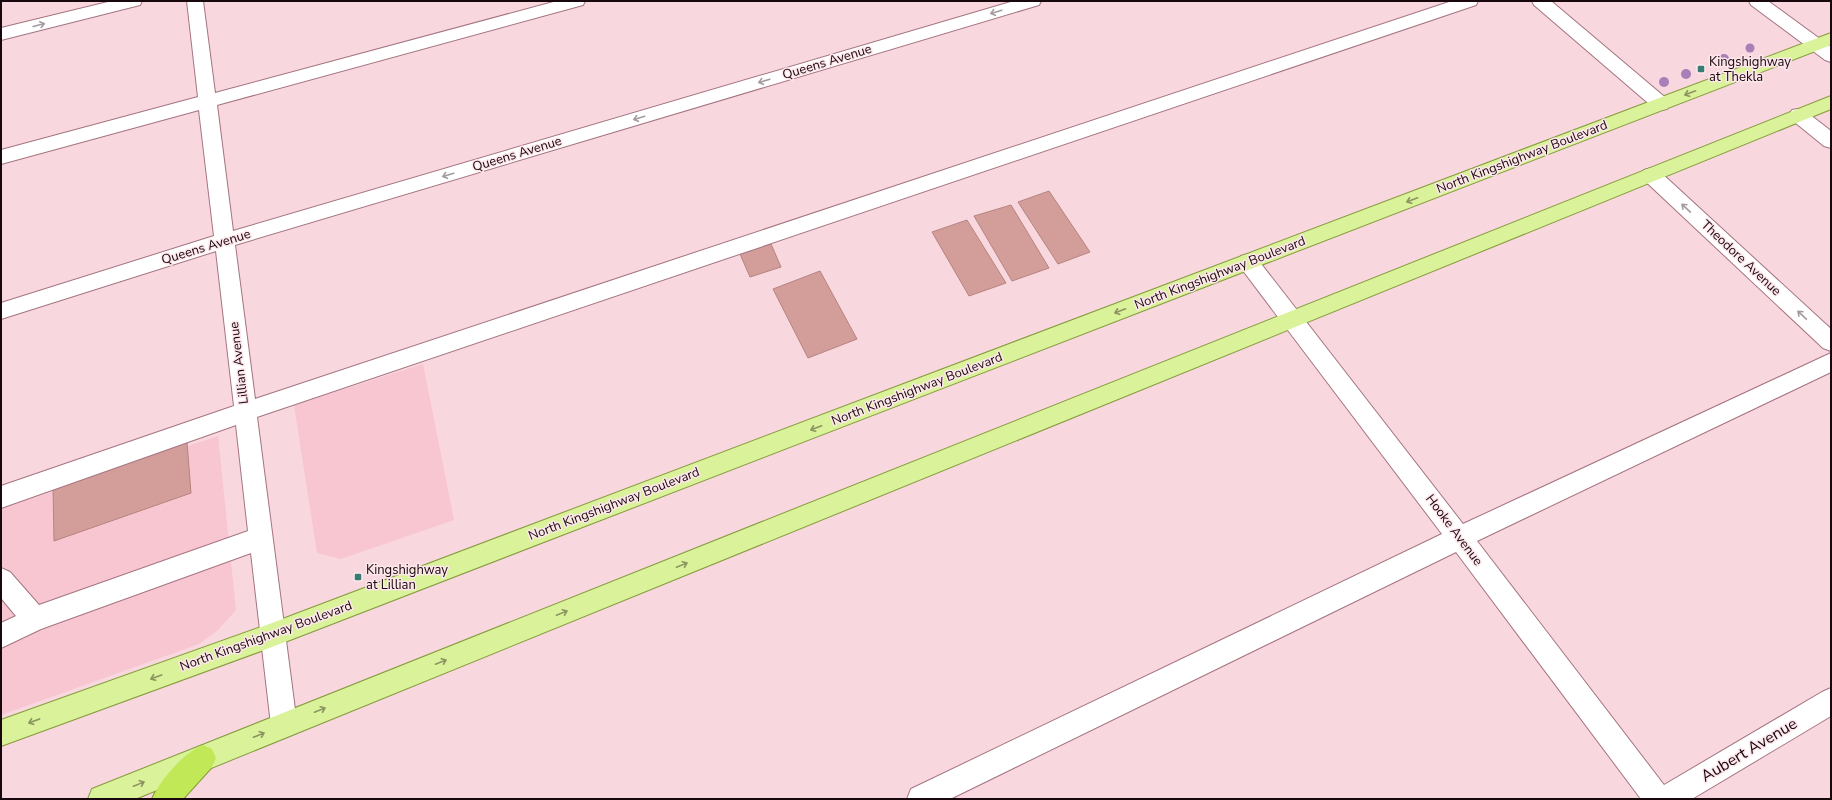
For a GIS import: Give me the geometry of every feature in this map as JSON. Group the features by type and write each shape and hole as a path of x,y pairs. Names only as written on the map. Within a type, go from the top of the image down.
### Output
{"highway":[{"path":"166,799 175,787 203,758"}],"main road":[{"name":"North Kingshighway Boulevard","path":"1,733 272,635 1661,104 1826,47"},
{"path":"102,799 1831,102"}],"street":[{"path":"1,34 134,1"},
{"name":"Lillian Avenue","path":"195,1 284,725"},
{"path":"1,157 577,1"},
{"name":"Queens Avenue","path":"1,311 224,241 1034,1"},
{"path":"1,497 245,412 1470,1"},
{"path":"1540,1 1661,104"},
{"path":"1757,1 1826,47"},
{"path":"1798,115 1831,141"},
{"name":"Theodore Avenue","path":"1650,175 1831,342"},
{"name":"Hooke Avenue","path":"1248,262 1658,799"},
{"path":"921,799 1459,538 1831,362"},
{"path":"1,636 35,619 261,538"},
{"path":"1,580 35,619"},
{"name":"Aubert Avenue","path":"1666,799 1831,701"}],"shaded area":[{"path":"423,364 454,520 341,559 317,553 294,405"},
{"path":"218,436 236,610 218,630 199,644 1,715 1,509"}],"building":[{"path":"1049,191 1090,252 1058,264 1018,202"},
{"path":"1011,205 1049,268 1012,281 974,216"},
{"path":"967,220 1006,283 969,296 932,232"},
{"path":"771,244 781,267 750,277 740,254"},
{"path":"820,271 857,339 808,358 773,289"},
{"path":"187,442 191,493 54,541 53,486"}],"place":[{"name":"Kingshighway at Thekla","path":"1701,69"},
{"name":"Kingshighway at Lillian","path":"358,577"}]}
